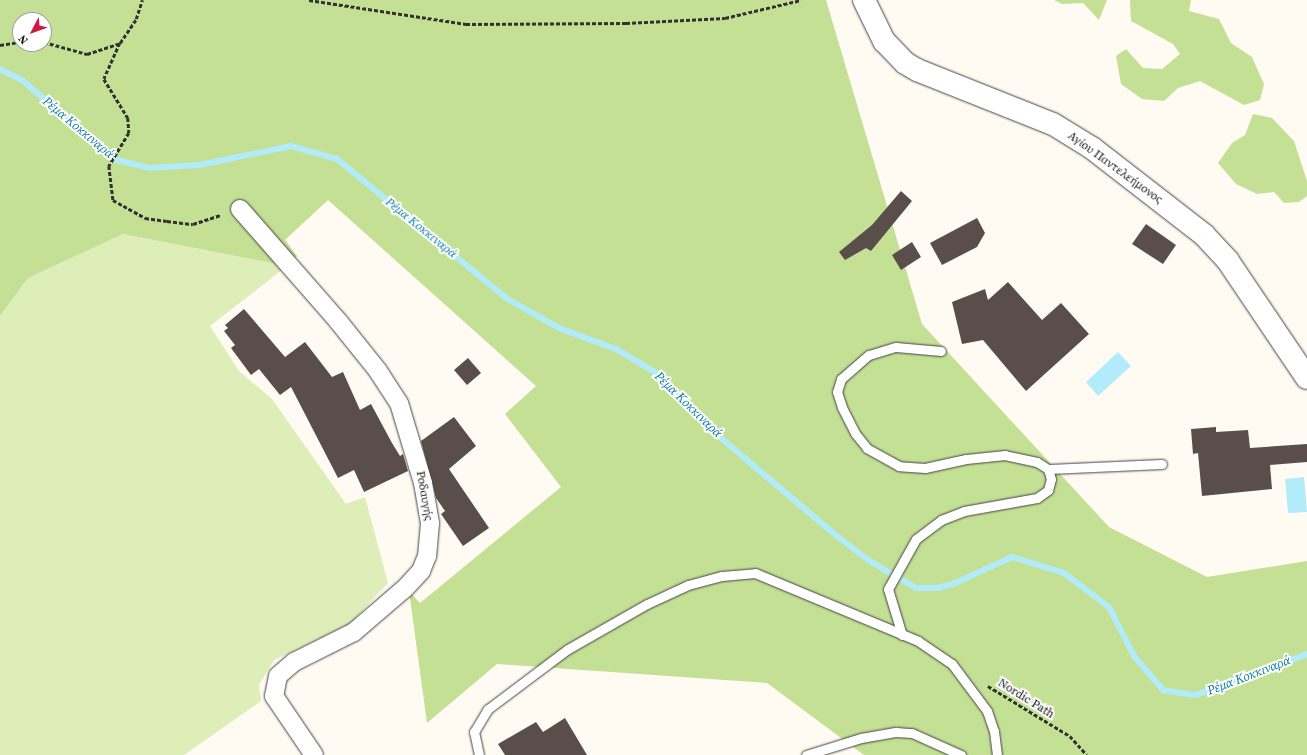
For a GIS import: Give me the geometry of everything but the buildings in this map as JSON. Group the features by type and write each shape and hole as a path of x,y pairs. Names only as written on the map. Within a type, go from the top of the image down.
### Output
{"street":[{"name":"Αγίου Παντελεήμονος","path":"864,0 884,41 905,63 917,70 1053,124 1092,148 1204,235 1228,260 1307,378"},
{"name":"Ροδαυγής","path":"240,209 338,321 378,371 399,403 424,483 430,523 427,556 421,571 404,589 354,632 294,662 278,676 274,696 314,755"}],"lane":[{"path":"941,351 896,347 869,355 841,379 837,392 842,407 855,433 867,448 899,466 925,468 966,459 1005,455 1037,462 1048,469 1162,464"},
{"path":"902,635 888,589 906,553 916,539 941,520 964,511 1037,498 1048,490 1051,479 1048,469"},
{"path":"479,755 474,732 488,709 568,649 647,604 688,585 722,576 755,573 918,641 952,664 987,711 994,731 997,755"},
{"path":"806,755 861,738 896,732 912,733 961,755"}],"path":[{"path":"142,0 136,19 120,43 104,79 128,118 129,133 109,166 113,200 145,218 193,224 240,209"},
{"path":"309,0 481,24 626,23 725,18 801,0"},
{"path":"0,45 12,43"},
{"path":"52,44 88,54 120,43"},
{"name":"Nordic Path","path":"985,684 1070,736 1087,755"}],"green space":[{"path":"0,0 826,0 922,324 1109,527 1207,577 1307,561 1307,755 864,755 767,683 497,664 427,723 409,591 420,603 561,487 505,414 536,386 328,200 285,240 297,256 287,266 123,234 28,278 0,316"},
{"path":"1054,0 1107,0 1099,20 1083,3 1062,4"},
{"path":"1130,0 1191,0 1189,11 1219,19 1231,43 1252,57 1264,84 1260,100 1244,105 1200,81 1178,88 1164,101 1142,99 1121,84 1116,56 1126,49 1143,68 1162,69 1180,54 1173,44 1131,21"},
{"path":"1253,114 1272,118 1294,141 1307,181 1307,196 1299,202 1284,203 1274,192 1257,194 1236,184 1218,163 1232,143 1245,135"},
{"path":"123,234 287,266 210,326 239,371 272,399 346,504 365,497 388,583 350,624 274,660 259,685 261,701 184,755 0,755 0,316 28,278"}],"water":[{"path":"1118,352 1131,366 1098,396 1086,382"},
{"path":"1304,477 1307,512 1288,513 1285,479"}],"waterway":[{"name":"Ρέμα Κοκκιναρά","path":"0,69 22,80 113,159 150,168 200,165 291,146 337,159 506,298 559,328 616,349 658,374 708,427 832,532 868,560 916,588 937,588 953,584 1012,557 1064,573 1109,607 1134,656 1163,690 1196,695 1307,654"}]}
